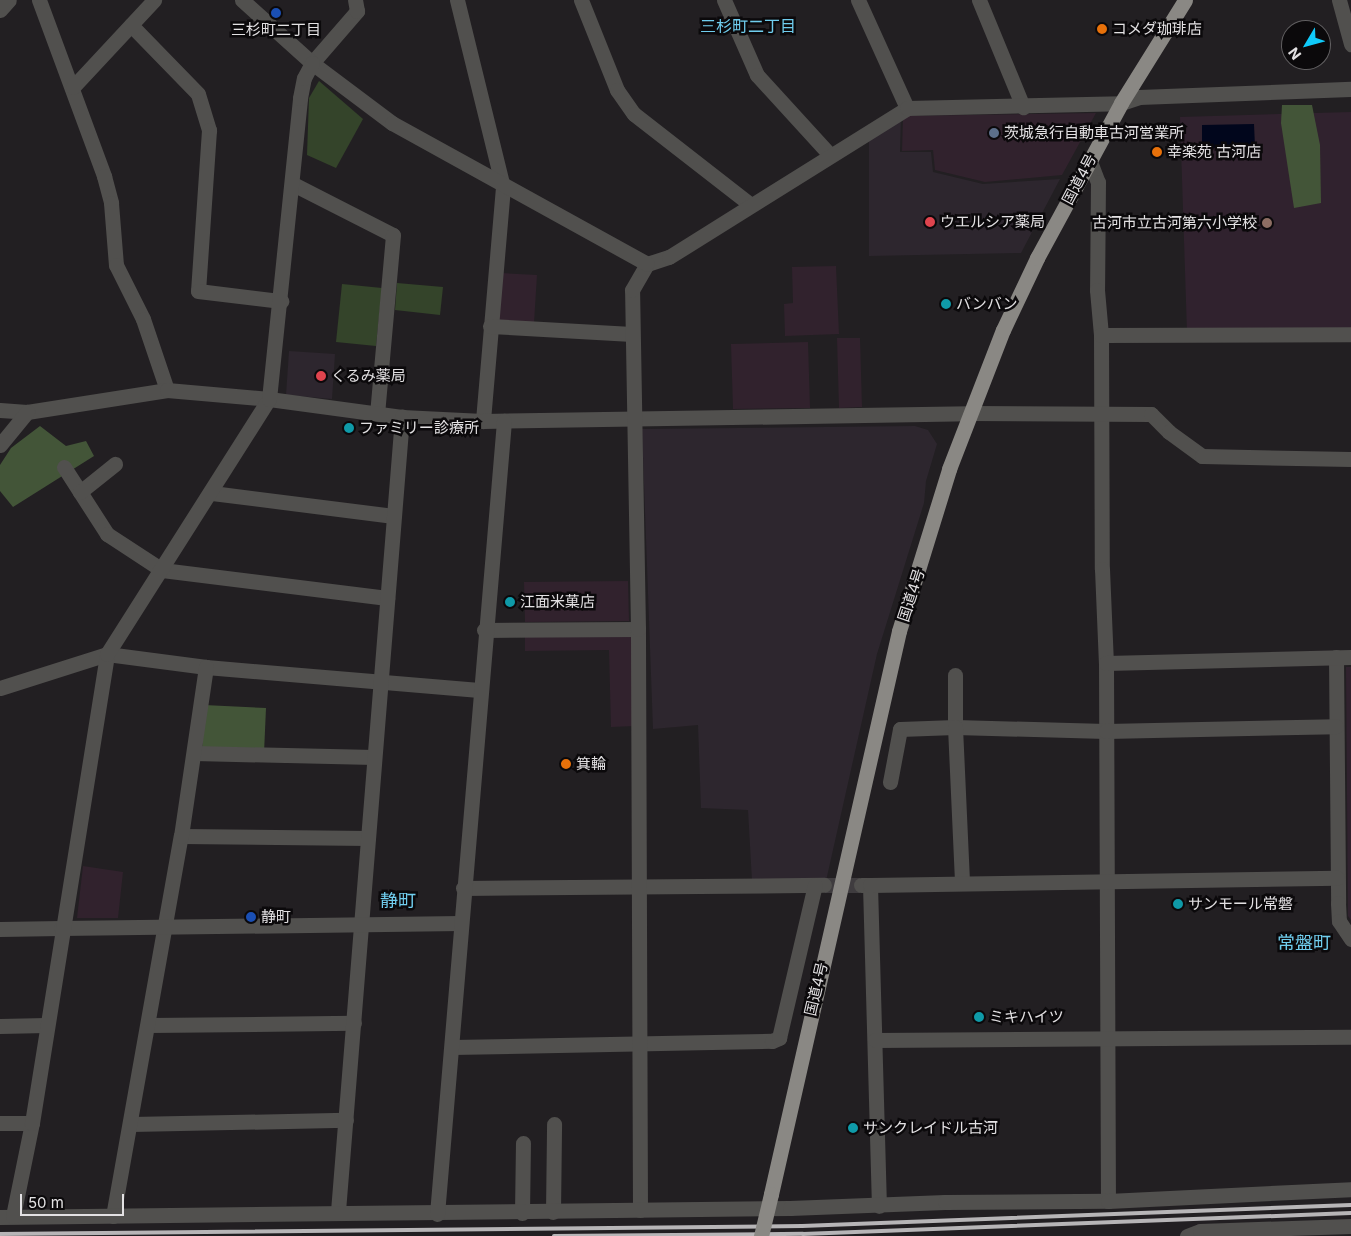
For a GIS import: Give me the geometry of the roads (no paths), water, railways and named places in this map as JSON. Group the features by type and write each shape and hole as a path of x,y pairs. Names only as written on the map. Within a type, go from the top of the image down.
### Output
{"highway":[{"name":"国道4号","path":"761,1236 899,630 969,413 1037,258 1121,103 1185,0"}],"street":[{"path":"0,10 9,0"},
{"path":"39,0 73,86 111,203 116,265 143,319 167,390"},
{"path":"73,86 154,0"},
{"path":"242,0 312,63 392,123 503,187 647,264"},
{"path":"355,0 357,11 312,63 304,78 300,98 293,184 269,399 212,493 107,654 61,928 32,1123 6,1216 114,1216 338,1211 437,1214 522,1213 879,1206 945,1202 1108,1201 1351,1190"},
{"path":"457,0 503,187 483,421"},
{"path":"581,0 617,90 634,114 751,205"},
{"path":"724,0 757,75 830,155"},
{"path":"858,0 907,108"},
{"path":"979,0 1023,107"},
{"path":"1339,0 1350,38"},
{"path":"131,25 198,94 209,130 198,291 280,301"},
{"path":"640,1210 638,629 632,290 647,264 669,257 907,108 1023,107 1121,103 1139,97 1351,90"},
{"path":"1089,159 1098,182 1097,290 1101,335 1106,663 1108,1201"},
{"path":"293,184 393,235 377,413"},
{"path":"490,326 632,334"},
{"path":"1101,335 1351,334"},
{"path":"0,410 27,412 167,390 269,399 402,416 483,421 635,420 969,413 1151,414 1169,432 1202,456 1351,459"},
{"path":"0,445 27,412"},
{"path":"338,1211 363,924 374,757 402,416"},
{"path":"437,1214 452,1048 484,630 504,421"},
{"path":"80,492 115,464"},
{"path":"64,467 107,534 162,570 387,598"},
{"path":"212,493 394,516"},
{"path":"484,630 638,629"},
{"path":"0,688 107,654 206,667 479,690"},
{"path":"1106,663 1344,657 1336,726 1337,878 1339,921 1351,939"},
{"path":"114,1216 181,836 206,667"},
{"path":"955,675 955,727 962,883"},
{"path":"890,782 900,729 955,727 1106,731 1336,726"},
{"path":"194,753 374,757"},
{"path":"181,836 368,838"},
{"path":"879,1206 874,1040 865,885 962,883 1107,884 1337,878"},
{"path":"452,1048 772,1041 779,1038 820,885 463,888"},
{"path":"0,929 461,923"},
{"path":"149,1024 354,1023"},
{"path":"0,1026 46,1025"},
{"path":"874,1040 1351,1037"},
{"path":"131,1124 346,1120"},
{"path":"0,1123 32,1123"},
{"path":"553,1212 554,1124"},
{"path":"522,1213 523,1143"},
{"path":"1187,1236 1200,1231 1351,1226"}],"water":[{"path":"1254,124 1255,147 1202,148 1202,125"}],"tunnel":[{"path":"825,885 860,885"}],"railway":[{"path":"0,1234 802,1226 1351,1205"},
{"path":"554,1236 803,1234 1351,1213"}],"place":[{"name":"三杉町二丁目","path":"276,13"},
{"name":"コメダ珈琲店","path":"1102,29"},
{"name":"茨城急行自動車古河営業所","path":"994,133"},
{"name":"幸楽苑 古河店","path":"1157,152"},
{"name":"ウエルシア薬局","path":"930,222"},
{"name":"古河市立古河第六小学校","path":"1267,223"},
{"name":"バンバン","path":"946,304"},
{"name":"くるみ薬局","path":"321,376"},
{"name":"ファミリー診療所","path":"349,428"},
{"name":"江面米菓店","path":"510,602"},
{"name":"箕輪","path":"566,764"},
{"name":"サンモール常磐","path":"1178,904"},
{"name":"静町","path":"251,917"},
{"name":"ミキハイツ","path":"979,1017"},
{"name":"サンクレイドル古河","path":"853,1128"}],"district":[{"name":"三杉町二丁目","path":"748,26"},
{"name":"静町","path":"398,901"},
{"name":"常盤町","path":"1304,943"}]}
